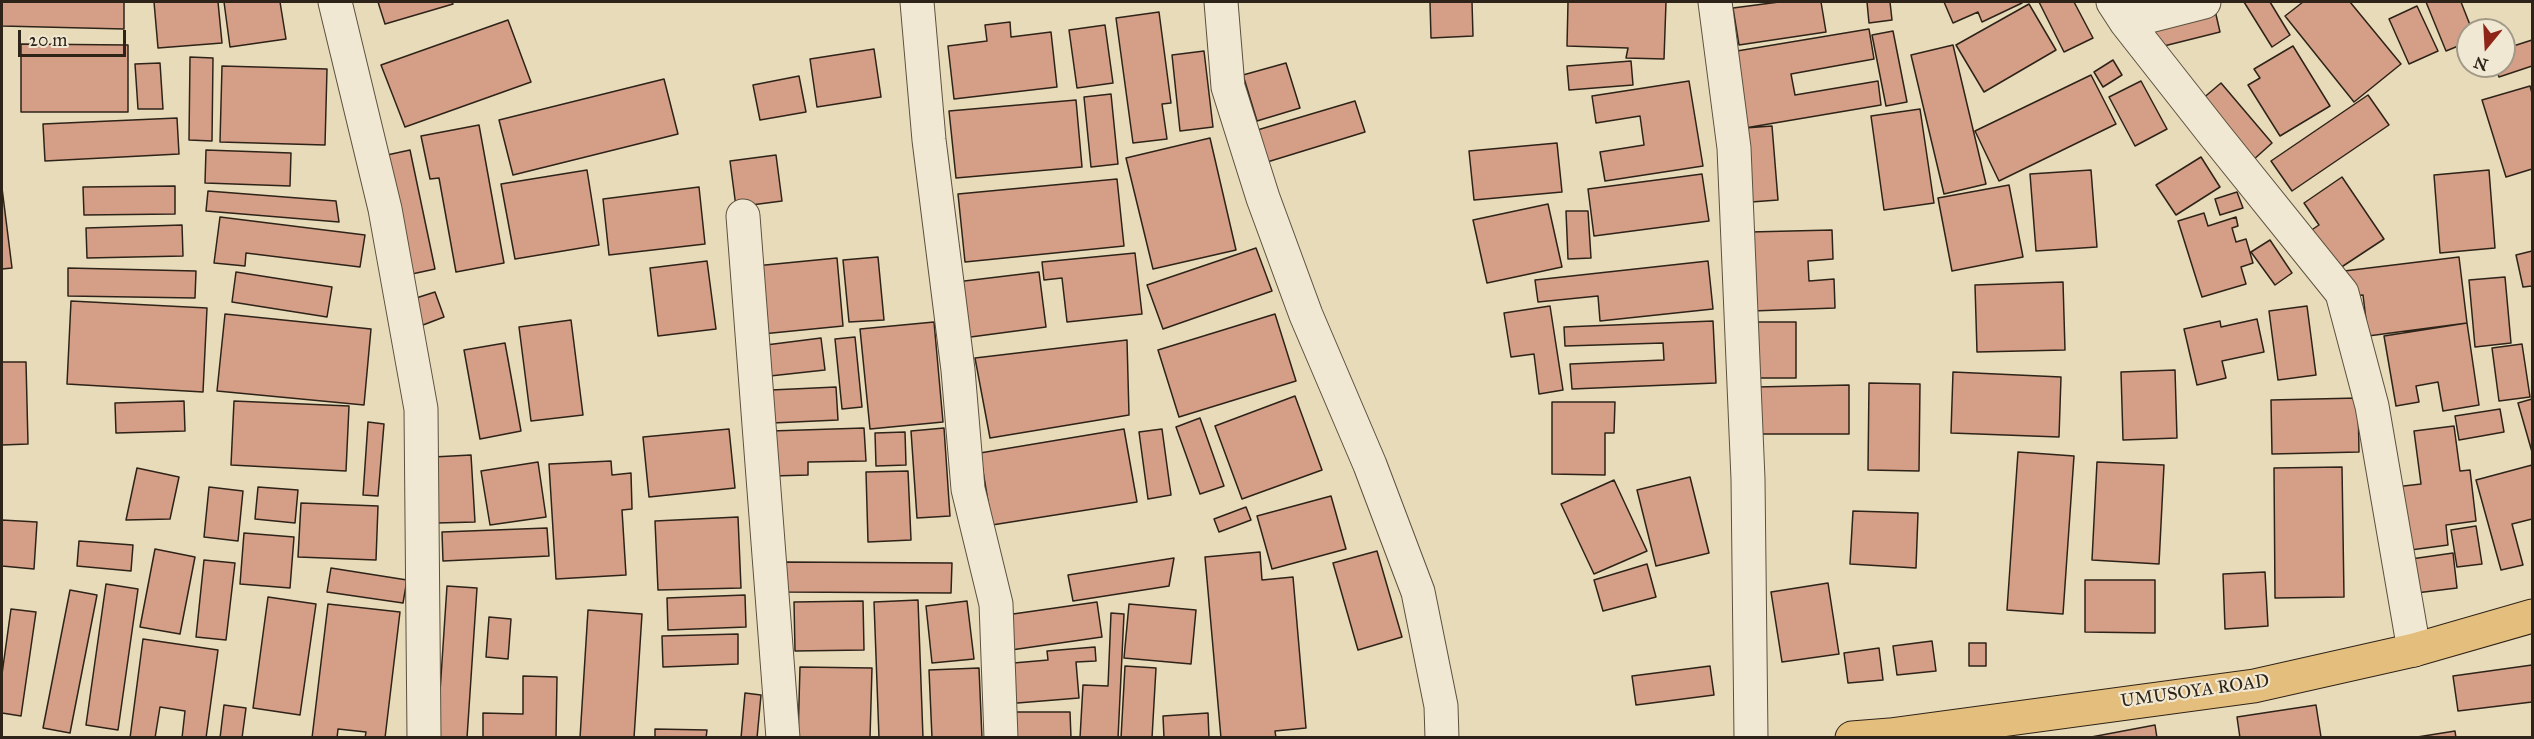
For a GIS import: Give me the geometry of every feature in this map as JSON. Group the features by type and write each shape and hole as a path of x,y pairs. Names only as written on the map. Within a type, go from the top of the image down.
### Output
{"main road":[{"name":"UMUSOYA ROAD","path":"1852,738 1890,736 2254,686 2414,650 2532,616"}],"street":[{"path":"335,2 385,209 421,410 424,738"},
{"path":"917,2 929,140 958,370 968,489 996,604 1001,738"},
{"path":"1221,2 1228,87 1263,198 1306,315 1370,465 1418,592 1441,706 1442,738"},
{"path":"1714,2 1734,148 1748,479 1751,738"},
{"path":"2120,12 2204,2"},
{"path":"2120,12 2342,293 2372,406 2414,650"},
{"path":"743,216 783,738"}],"building":[{"path":"2,2 124,2 124,29 2,26"},
{"path":"154,2 218,2 222,43 158,48"},
{"path":"224,2 280,2 286,39 230,47"},
{"path":"378,2 452,2 453,4 385,24"},
{"path":"1430,2 1472,2 1473,36 1431,38"},
{"path":"1568,2 1666,2 1664,59 1626,58 1628,48 1567,46"},
{"path":"1779,2 1821,2 1826,32 1739,45 1733,8"},
{"path":"1867,2 1890,2 1892,20 1869,23"},
{"path":"1944,2 2022,3 1982,22 1978,12 1953,23"},
{"path":"2039,2 2074,2 2093,38 2064,52"},
{"path":"2244,2 2270,2 2290,35 2272,47"},
{"path":"2303,2 2350,2 2401,64 2354,102 2285,16"},
{"path":"2426,2 2461,2 2467,18 2456,18 2456,47 2446,51"},
{"path":"2029,4 2056,50 1984,92 1956,45"},
{"path":"2214,6 2220,32 2156,48 2150,22"},
{"path":"2417,6 2438,51 2409,64 2389,19"},
{"path":"1159,12 1171,103 1162,104 1167,139 1133,143 1116,18"},
{"path":"508,20 531,82 405,127 381,65"},
{"path":"1010,22 1011,37 1051,32 1057,87 954,99 948,46 987,41 985,25"},
{"path":"1105,25 1113,83 1077,88 1069,30"},
{"path":"1869,29 1874,59 1791,74 1795,95 1878,81 1881,105 1745,128 1731,52"},
{"path":"1893,31 1907,102 1886,106 1872,35"},
{"path":"2532,40 2532,66 2516,71 2516,45"},
{"path":"21,44 128,45 128,112 21,112"},
{"path":"1953,45 1986,184 1944,194 1911,55"},
{"path":"2293,46 2330,106 2280,136 2248,85 2260,78 2254,69"},
{"path":"874,49 881,97 817,107 810,59"},
{"path":"1204,51 1213,127 1180,131 1172,55"},
{"path":"190,57 213,58 212,141 189,140"},
{"path":"2113,60 2122,75 2103,87 2094,72"},
{"path":"1631,61 1633,85 1569,90 1567,66"},
{"path":"160,63 163,109 138,109 135,64"},
{"path":"1286,63 1300,108 1257,121 1243,75"},
{"path":"222,66 327,69 325,145 220,142"},
{"path":"2091,75 2116,124 1999,181 1975,131"},
{"path":"799,76 806,112 760,120 753,85"},
{"path":"664,79 678,134 513,175 499,120"},
{"path":"1689,81 1703,166 1605,181 1600,152 1644,145 1640,116 1596,123 1592,96"},
{"path":"2141,81 2167,129 2135,146 2109,97"},
{"path":"2221,83 2272,143 2252,161 2201,100"},
{"path":"2530,86 2532,93 2532,169 2506,177 2482,100"},
{"path":"1111,94 1118,164 1091,167 1084,97"},
{"path":"2368,95 2389,125 2292,191 2271,161"},
{"path":"1076,100 1082,167 956,178 949,111"},
{"path":"1355,101 1365,132 1264,163 1254,131"},
{"path":"1920,109 1934,203 1884,210 1871,116"},
{"path":"177,118 179,154 45,161 43,124"},
{"path":"479,125 504,263 456,272 439,178 430,179 421,136"},
{"path":"1772,126 1778,200 1751,202 1745,128"},
{"path":"1210,138 1236,250 1153,269 1126,158"},
{"path":"1557,143 1562,192 1474,200 1469,151"},
{"path":"206,150 291,153 290,186 205,183"},
{"path":"410,150 435,269 412,274 387,155"},
{"path":"776,155 782,201 736,207 730,161"},
{"path":"2201,157 2220,187 2176,215 2156,185"},
{"path":"587,170 599,245 515,259 501,184"},
{"path":"2091,170 2097,247 2036,251 2030,174"},
{"path":"2489,170 2495,248 2440,253 2434,175"},
{"path":"1702,174 1709,221 1594,236 1588,189"},
{"path":"2342,177 2384,239 2337,270 2310,231 2319,225 2304,203"},
{"path":"1117,179 1124,246 965,262 958,194"},
{"path":"2009,185 2023,257 1952,271 1938,198"},
{"path":"175,186 175,214 84,215 83,187"},
{"path":"699,187 705,244 609,255 603,199"},
{"path":"2,188 12,268 2,269"},
{"path":"208,191 336,201 339,222 206,211"},
{"path":"2237,192 2243,208 2220,215 2215,199"},
{"path":"1548,204 1562,267 1487,283 1473,220"},
{"path":"1566,211 1588,211 1591,258 1568,259"},
{"path":"2204,213 2208,226 2236,217 2238,226 2232,228 2236,242 2246,239 2253,263 2241,267 2246,284 2202,297 2178,221"},
{"path":"220,217 365,235 360,267 246,253 245,266 214,263"},
{"path":"182,225 183,256 87,258 86,228"},
{"path":"1832,230 1833,259 1808,261 1809,281 1834,279 1835,308 1752,311 1750,232"},
{"path":"2270,240 2292,273 2275,285 2251,252"},
{"path":"1256,248 1272,291 1163,329 1147,285"},
{"path":"2532,251 2532,286 2523,287 2516,255"},
{"path":"1135,253 1142,314 1067,322 1062,278 1044,280 1042,262"},
{"path":"878,257 884,320 849,322 843,260"},
{"path":"2459,257 2467,323 2368,336 2363,295 2347,297 2344,271"},
{"path":"837,258 843,326 762,334 755,266"},
{"path":"707,261 716,329 658,336 650,268"},
{"path":"1708,261 1713,309 1600,321 1598,296 1538,302 1535,280"},
{"path":"68,268 196,271 195,298 68,296"},
{"path":"236,272 332,287 327,317 232,302"},
{"path":"1039,272 1046,327 963,338 956,282"},
{"path":"2505,277 2511,343 2475,347 2469,280"},
{"path":"2063,282 2065,350 1977,352 1975,285"},
{"path":"435,292 444,317 423,325 413,299"},
{"path":"71,301 207,308 203,392 67,384"},
{"path":"1550,306 1563,390 1539,394 1534,354 1511,357 1504,313"},
{"path":"2307,306 2316,375 2278,380 2269,311"},
{"path":"225,314 371,329 364,405 217,391"},
{"path":"1275,314 1296,381 1179,417 1158,350"},
{"path":"2257,319 2264,352 2222,361 2226,378 2197,385 2184,329 2220,321 2221,327"},
{"path":"571,320 583,415 531,421 519,327"},
{"path":"1713,321 1716,383 1572,389 1570,364 1664,360 1663,343 1565,346 1564,327"},
{"path":"934,322 943,422 870,429 860,329"},
{"path":"1757,322 1796,322 1796,378 1757,378"},
{"path":"2467,323 2479,405 2443,411 2438,382 2416,386 2419,402 2396,406 2384,336"},
{"path":"855,337 862,407 842,409 835,339"},
{"path":"821,338 825,370 761,377 758,346"},
{"path":"1127,340 1129,415 990,438 975,358"},
{"path":"505,343 521,431 480,439 464,350"},
{"path":"2522,344 2530,397 2499,401 2492,348"},
{"path":"2,362 26,362 28,444 2,445"},
{"path":"2175,370 2177,438 2123,440 2121,372"},
{"path":"1953,372 2061,377 2059,437 1951,433"},
{"path":"1869,383 1920,384 1919,471 1868,470"},
{"path":"1849,385 1849,434 1757,434 1756,387"},
{"path":"836,387 838,420 772,423 771,390"},
{"path":"1295,396 1322,470 1242,499 1215,426"},
{"path":"2358,398 2359,452 2272,454 2271,400"},
{"path":"2532,399 2532,452 2518,403"},
{"path":"184,401 185,431 116,433 115,403"},
{"path":"234,401 349,406 346,471 231,465"},
{"path":"1552,402 1615,402 1614,433 1605,433 1605,475 1552,474"},
{"path":"2500,409 2504,432 2459,440 2455,416"},
{"path":"1200,418 1224,486 1200,494 1176,427"},
{"path":"368,422 384,424 378,496 363,495"},
{"path":"2454,426 2460,471 2470,470 2476,521 2446,525 2448,545 2403,551 2395,487 2421,484 2414,431"},
{"path":"864,428 866,461 808,462 808,475 773,476 771,431"},
{"path":"944,428 950,516 917,518 911,431"},
{"path":"729,429 735,488 649,497 643,437"},
{"path":"1124,429 1137,502 992,525 980,453"},
{"path":"1162,429 1171,495 1148,499 1139,432"},
{"path":"905,432 906,465 876,466 875,433"},
{"path":"2018,452 2074,456 2063,614 2007,610"},
{"path":"471,455 475,522 436,523 433,457"},
{"path":"611,461 612,475 631,473 632,509 622,510 626,575 556,579 549,464"},
{"path":"538,462 546,517 490,525 481,471"},
{"path":"2097,462 2164,465 2159,564 2092,560"},
{"path":"2532,465 2532,519 2512,524 2523,565 2501,570 2476,480"},
{"path":"2342,467 2344,597 2275,598 2274,468"},
{"path":"137,468 179,477 170,519 126,520"},
{"path":"908,471 911,540 868,542 866,472"},
{"path":"1690,477 1709,553 1656,566 1637,490"},
{"path":"1614,480 1647,551 1594,574 1561,504"},
{"path":"209,487 243,491 238,541 204,537"},
{"path":"258,487 298,490 295,523 255,519"},
{"path":"1331,496 1346,549 1272,569 1257,516"},
{"path":"301,503 378,506 376,560 298,557"},
{"path":"1246,507 1251,520 1219,532 1214,519"},
{"path":"1853,511 1918,513 1916,568 1850,564"},
{"path":"738,517 741,588 658,590 655,521"},
{"path":"2,520 37,522 34,569 2,566"},
{"path":"2476,526 2482,564 2457,567 2451,530"},
{"path":"547,528 549,556 443,561 442,532"},
{"path":"244,533 294,537 290,588 240,584"},
{"path":"79,541 133,545 131,571 77,566"},
{"path":"155,549 195,557 180,634 140,627"},
{"path":"1377,551 1402,637 1358,650 1333,563"},
{"path":"1260,552 1262,580 1293,577 1306,728 1275,731 1276,738 1221,738 1205,557"},
{"path":"2453,553 2457,588 2416,593 2411,559"},
{"path":"1174,558 1169,586 1073,601 1068,575"},
{"path":"204,560 235,563 226,640 196,637"},
{"path":"786,562 952,563 951,593 786,592"},
{"path":"1647,564 1656,597 1603,611 1594,580"},
{"path":"331,568 407,580 403,603 327,592"},
{"path":"2265,572 2268,626 2225,629 2223,574"},
{"path":"2085,580 2155,580 2155,633 2085,632"},
{"path":"1828,583 1839,654 1782,662 1771,592"},
{"path":"106,584 138,589 118,730 86,725"},
{"path":"447,586 477,588 467,738 437,737"},
{"path":"70,590 97,595 70,733 43,728"},
{"path":"745,595 746,627 668,630 667,598"},
{"path":"268,597 316,604 300,715 253,708"},
{"path":"918,600 923,738 879,738 874,602"},
{"path":"863,601 864,650 795,651 794,602"},
{"path":"967,601 974,659 932,663 926,606"},
{"path":"1097,602 1102,637 1011,650 1006,615"},
{"path":"328,604 400,612 385,738 365,738 366,732 338,729 337,738 312,738"},
{"path":"1129,604 1196,610 1191,664 1124,658"},
{"path":"11,609 36,612 21,716 2,713 2,674"},
{"path":"588,610 642,614 634,738 580,738"},
{"path":"1111,613 1124,614 1118,738 1080,738 1083,685 1108,686"},
{"path":"489,617 511,619 508,659 486,657"},
{"path":"738,634 738,664 663,667 662,636"},
{"path":"143,639 218,650 206,738 182,738 185,711 160,707 155,738 130,738"},
{"path":"1932,641 1936,671 1897,675 1893,646"},
{"path":"1969,643 1986,643 1986,666 1969,666"},
{"path":"1095,647 1096,661 1076,662 1079,698 1005,704 1002,664 1048,660 1047,651"},
{"path":"1879,648 1883,680 1848,683 1844,653"},
{"path":"2532,665 2532,702 2458,711 2453,676"},
{"path":"1125,666 1156,668 1152,738 1121,738"},
{"path":"1710,666 1714,695 1636,705 1632,676"},
{"path":"800,667 872,668 870,738 798,738"},
{"path":"979,668 982,738 932,738 929,670"},
{"path":"523,676 557,677 556,738 483,738 483,713 523,714"},
{"path":"745,693 761,695 757,738 741,738"},
{"path":"224,705 246,708 242,738 220,738"},
{"path":"2316,705 2321,737 2240,738 2237,717"},
{"path":"1012,712 1070,712 1071,738 1012,738"},
{"path":"1208,713 1209,738 1164,738 1163,716"},
{"path":"2155,725 2157,738 2086,738"},
{"path":"655,729 707,730 706,738 655,738"},
{"path":"2455,731 2456,738 2411,738"}]}
